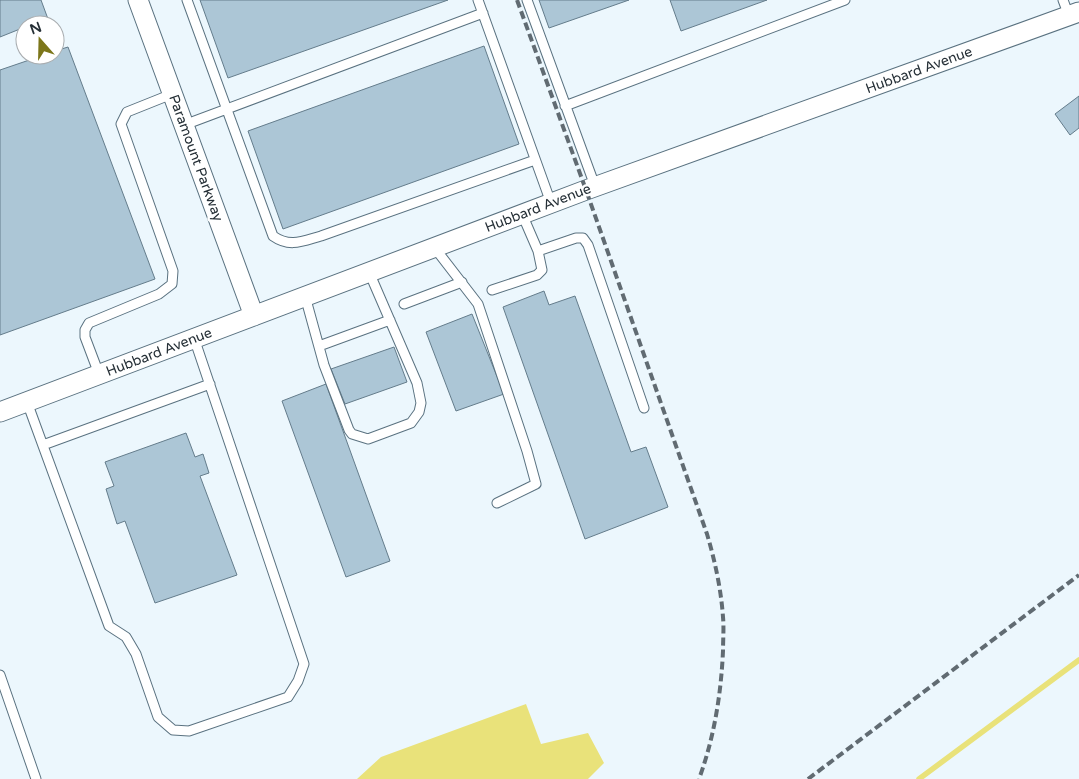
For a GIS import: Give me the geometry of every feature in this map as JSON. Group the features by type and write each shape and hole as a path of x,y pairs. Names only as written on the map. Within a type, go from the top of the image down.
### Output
{"street":[{"name":"Paramount Parkway","path":"138,0 254,316"},
{"name":"Hubbard Avenue","path":"0,412 595,186 1070,9"}],"lane":[{"path":"187,0 273,236 279,240 293,244 321,236 535,160"},
{"path":"478,0 550,203"},
{"path":"527,0 595,186"},
{"path":"565,106 846,0"},
{"path":"184,124 483,13"},
{"path":"99,374 85,337 85,330 89,323 159,294 172,284 173,271 121,124 126,112 172,94"},
{"path":"492,290 537,275 542,270 538,251 522,214"},
{"path":"538,251 576,238 583,238 588,245 644,408"},
{"path":"434,247 478,304 527,451 536,484 497,503"},
{"path":"306,296 324,365 352,434 368,439 411,423 419,412 421,403 417,383 369,272"},
{"path":"404,304 462,282"},
{"path":"319,346 390,320"},
{"path":"27,402 109,626 126,637 136,654 158,717 173,730 189,731 288,697 298,681 304,664 194,338"},
{"path":"43,446 210,384"},
{"path":"0,675 36,779"}],"shaded area":[{"path":"526,704 541,744 588,733 604,763 588,779 357,779 381,757"}],"building":[{"path":"0,0 41,0 47,15 15,15 15,31 0,37"},
{"path":"200,0 448,0 228,78"},
{"path":"539,0 629,0 549,28"},
{"path":"670,0 767,0 681,31"},
{"path":"484,46 519,144 283,229 248,131"},
{"path":"68,47 155,279 0,335 0,70 15,65 65,65 65,48"},
{"path":"1079,96 1079,128 1070,135 1055,114"},
{"path":"544,291 549,305 575,296 631,452 646,447 668,507 585,539 503,307"},
{"path":"472,314 504,394 456,411 426,332"},
{"path":"394,347 407,382 345,404 331,369"},
{"path":"326,384 390,561 346,577 282,401"},
{"path":"186,433 195,457 203,454 209,473 200,476 237,575 155,603 125,521 117,524 106,489 114,486 105,462"}],"waterway":[{"path":"919,779 1079,660"}],"railway":[{"path":"517,0 707,534 715,565 721,596 723,621 722,667 713,732 699,779"},
{"path":"808,779 1079,575"}]}
